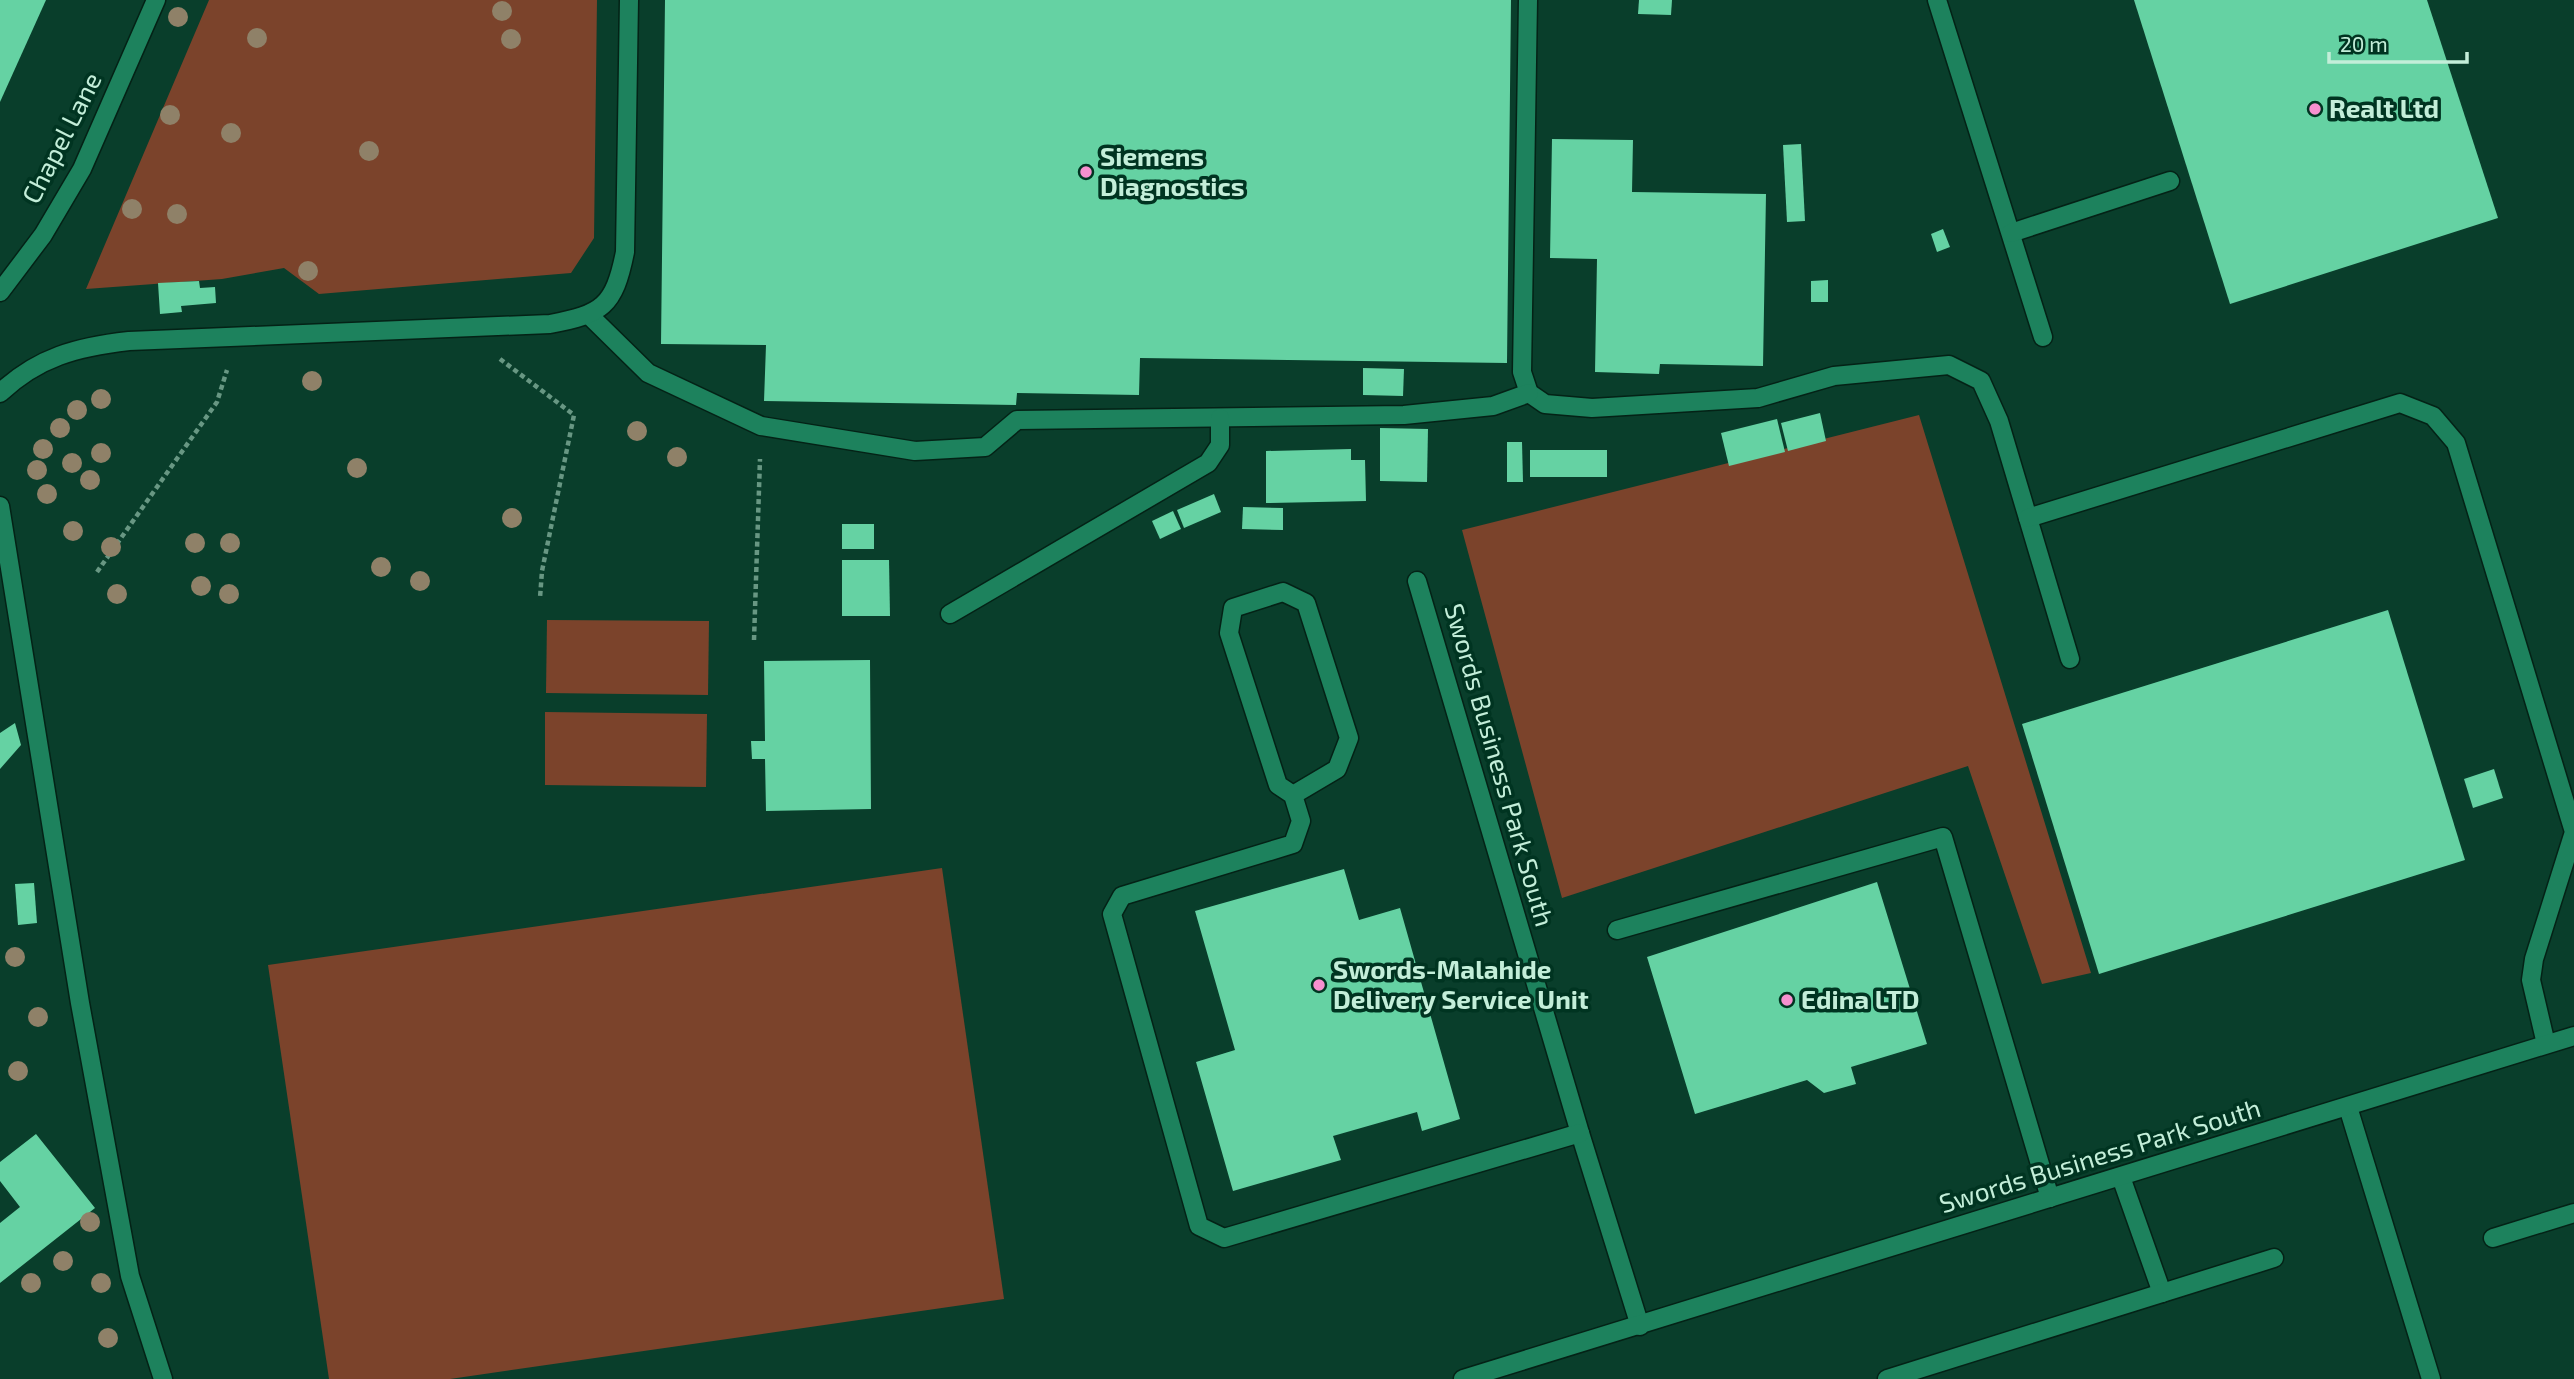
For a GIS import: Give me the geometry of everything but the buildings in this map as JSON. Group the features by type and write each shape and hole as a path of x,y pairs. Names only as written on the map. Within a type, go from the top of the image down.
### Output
{"street":[{"name":"Chapel Lane","path":"0,292 43,235 82,169 156,0"},
{"path":"0,393 20,374 82,346 129,341 550,324 590,316 606,302 619,280 625,252 629,0"},
{"path":"1528,0 1522,372 1529,393 1545,404 1592,408 1758,398 1834,376 1949,365 1981,381 1999,421 2070,660"},
{"path":"1937,0 2043,337"},
{"path":"2011,233 2171,181"},
{"path":"590,316 648,373 761,426 915,451 985,447 1017,420 1404,415 1493,406 1529,393"},
{"path":"2028,518 2400,402 2433,416 2456,443 2574,832 2534,960 2531,980 2546,1044"},
{"path":"950,614 1208,463 1220,444 1220,418"},
{"path":"0,506 80,1003 130,1276 163,1379"},
{"name":"Swords Business Park South","path":"1418,581 1580,1133 1640,1326"},
{"path":"1293,795 1337,769 1349,738 1306,603 1283,592 1233,608 1228,633 1278,785 1293,795 1301,821 1293,844 1122,896 1111,914 1199,1226 1224,1238 1580,1133"},
{"path":"1617,930 1943,837 2050,1198"},
{"name":"Swords Business Park South","path":"1463,1379 2574,1036"},
{"path":"2348,1107 2431,1379"},
{"path":"2121,1177 2162,1293"},
{"path":"2493,1238 2574,1213"},
{"path":"1887,1379 2274,1258"}],"path":[{"path":"499,358 574,415 542,571 540,598"},
{"path":"97,572 217,402 229,362"},
{"path":"754,640 761,426"}],"shaded area":[{"path":"209,0 597,0 594,238 571,273 319,294 284,268 222,279 86,289"},
{"path":"1919,415 2091,973 2042,984 1968,766 1562,898 1462,530"},
{"path":"547,620 709,621 708,695 546,693"},
{"path":"545,712 707,714 706,787 545,785"},
{"path":"942,868 1004,1299 450,1379 329,1379 268,965"}],"place":[{"name":"Realt Ltd","path":"2315,109"},
{"name":"Siemens Diagnostics","path":"1086,172"},
{"name":"Swords-Malahide Delivery Service Unit","path":"1319,985"},
{"name":"Edina LTD","path":"1787,1000"}]}
